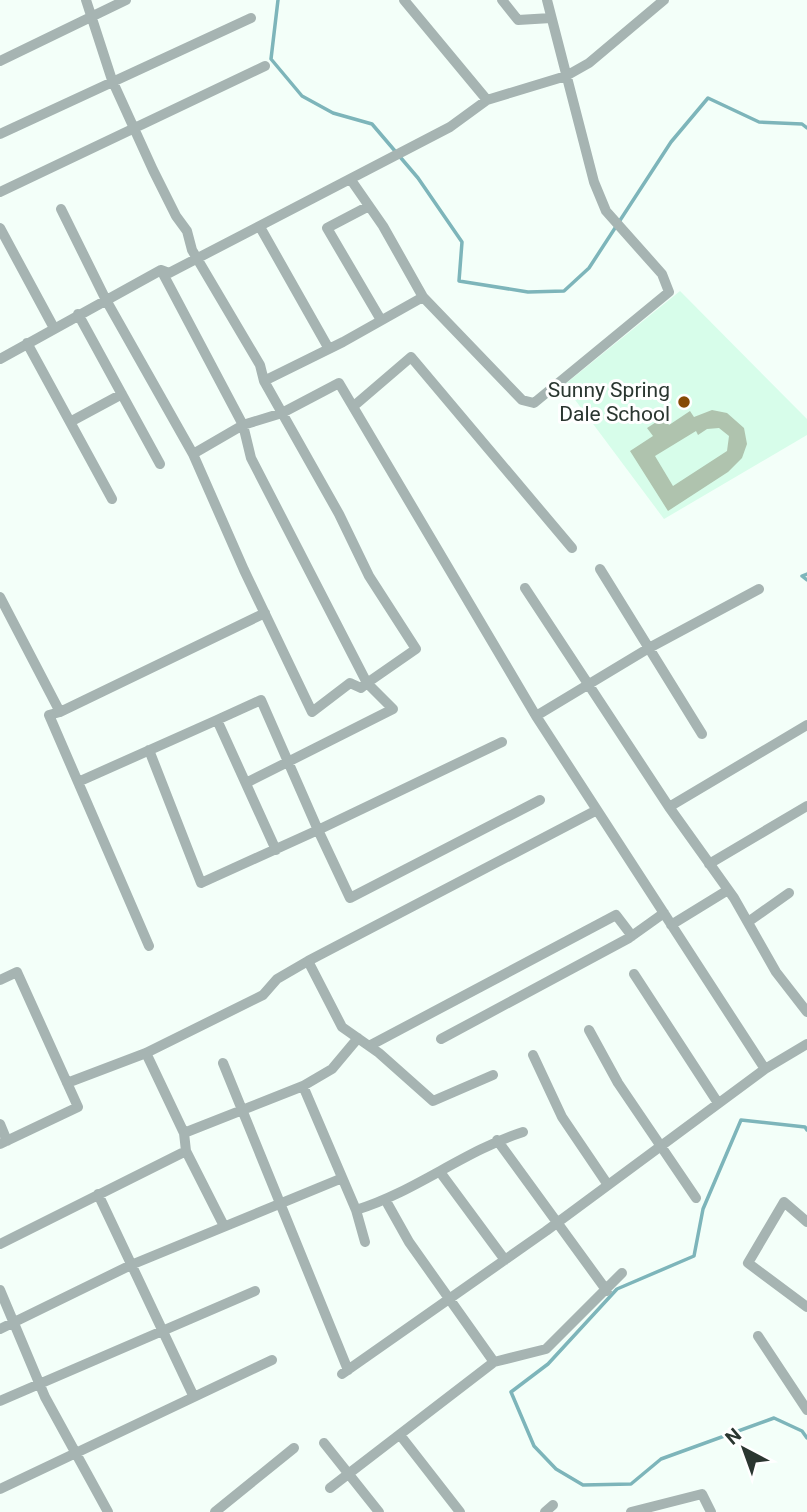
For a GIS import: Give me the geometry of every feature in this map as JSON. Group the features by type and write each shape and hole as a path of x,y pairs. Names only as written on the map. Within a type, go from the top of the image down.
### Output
{"street":[{"path":"61,209 106,300 193,454 312,712 350,683 361,688 416,649 369,576 264,381 260,365 199,258 112,80 86,0"},
{"path":"0,61 126,0"},
{"path":"404,0 487,100"},
{"path":"502,0 518,20 551,18"},
{"path":"351,180 369,205 423,297 522,400 534,403 669,292 662,274 627,239 606,211 594,183 547,0"},
{"path":"0,359 161,270 169,273 351,180 450,127 487,100 566,76 589,63 664,0"},
{"path":"0,134 251,18"},
{"path":"0,192 265,66"},
{"path":"369,205 327,228 381,320"},
{"path":"260,227 329,349"},
{"path":"0,228 54,328"},
{"path":"161,270 243,425 251,458 367,683 393,709 246,783"},
{"path":"264,381 423,297"},
{"path":"78,314 160,464"},
{"path":"27,343 112,499"},
{"path":"355,405 411,357 572,548"},
{"path":"193,454 243,425 282,412 339,383 355,405 377,449 536,716 765,1069"},
{"path":"70,422 122,394"},
{"path":"600,569 702,734"},
{"path":"525,588 669,807 728,890 776,972 807,1012"},
{"path":"536,716 649,648 759,589"},
{"path":"0,597 60,712"},
{"path":"149,946 49,715 265,613"},
{"path":"78,782 261,700 350,898 540,800"},
{"path":"217,720 276,850"},
{"path":"669,807 807,725"},
{"path":"149,750 201,883 502,743"},
{"path":"709,864 807,806"},
{"path":"67,1083 146,1053 263,995 277,979 308,961 597,810"},
{"path":"671,925 728,890"},
{"path":"748,922 789,893"},
{"path":"441,1039 632,936 664,914"},
{"path":"369,1046 616,915 632,936"},
{"path":"308,961 342,1027 369,1046 433,1101 493,1075"},
{"path":"0,980 17,972 78,1107 4,1142 0,1124"},
{"path":"634,974 719,1103"},
{"path":"589,1030 618,1083 696,1198"},
{"path":"184,1133 303,1086 332,1069 358,1038"},
{"path":"223,1063 281,1203 345,1372 555,1224 765,1069 807,1044"},
{"path":"146,1053 184,1133 186,1151 224,1226"},
{"path":"533,1055 562,1117 608,1185"},
{"path":"303,1086 340,1179 356,1210 365,1242"},
{"path":"356,1210 386,1201 497,1140 523,1132"},
{"path":"497,1140 555,1224 607,1292"},
{"path":"0,1244 186,1151"},
{"path":"440,1172 505,1260"},
{"path":"0,1329 131,1265 340,1179"},
{"path":"98,1194 193,1395"},
{"path":"386,1201 409,1242 494,1362"},
{"path":"807,1222 784,1202 748,1262 807,1307"},
{"path":"330,1488 494,1362 546,1349 607,1292 622,1273"},
{"path":"0,1290 40,1384 108,1512"},
{"path":"0,1401 255,1291"},
{"path":"758,1336 807,1410"},
{"path":"0,1489 193,1395 272,1360"},
{"path":"400,1435 460,1512"},
{"path":"324,1443 379,1512"},
{"path":"215,1512 295,1448"},
{"path":"631,1512 702,1494 711,1512"}],"shaded area":[{"name":"Sunny Spring Dale School","path":"680,291 807,419 807,435 664,519 564,385"}],"building":[{"path":"712,410 727,413 744,428 747,444 742,458 728,472 668,511 630,451 653,436 647,428 664,417 669,425 690,411 694,417","holes":["719,428 729,436 727,451 673,486 655,456 696,431 698,435 707,429"]}],"waterway":[{"path":"278,0 271,59 302,96 333,113 372,124 418,178 462,242 459,281 528,292 564,291 589,268 671,142 708,98 759,122 802,124 807,128"},
{"path":"807,574 802,576 807,580"},
{"path":"807,1130 805,1127 741,1120 703,1209 694,1256 617,1289 548,1364 511,1392 534,1446 556,1469 583,1485 631,1484 661,1459 774,1418 802,1431 807,1438"}],"place":[{"name":"Sunny Spring Dale School","path":"684,402"}]}
